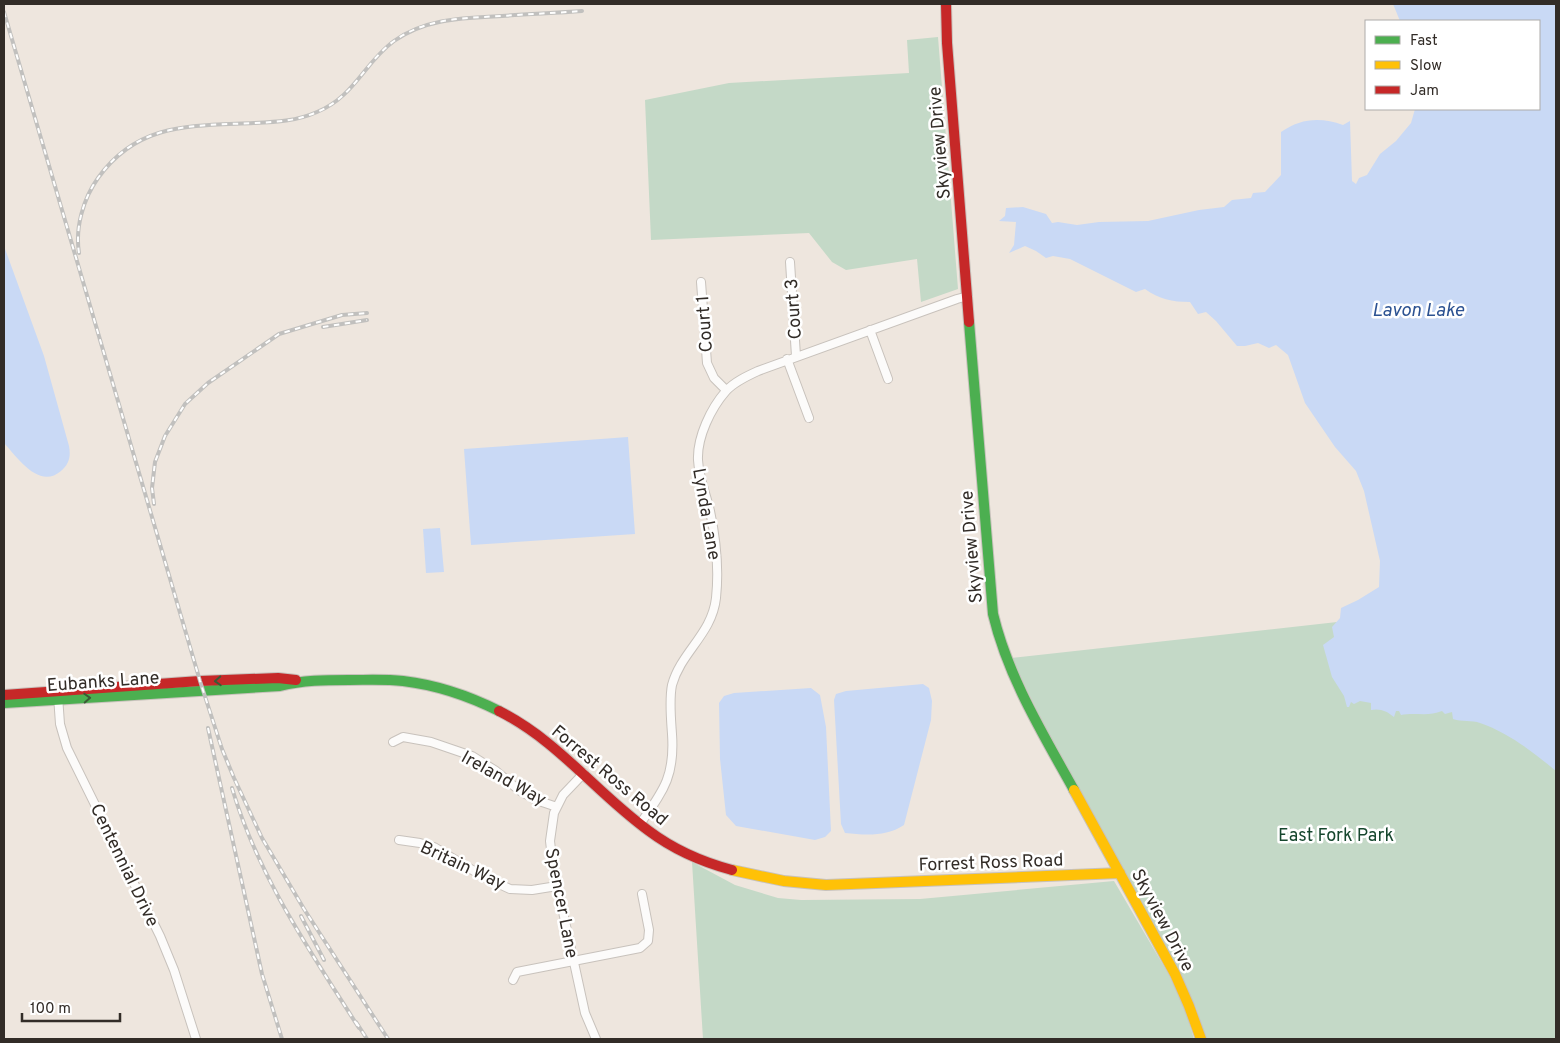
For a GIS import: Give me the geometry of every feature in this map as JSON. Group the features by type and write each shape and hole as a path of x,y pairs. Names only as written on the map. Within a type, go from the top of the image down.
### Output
{"street":[{"name":"Skyview Drive","path":"946,4 947,43 993,614 997,632 1002,650 1025,699 1088,819 1120,873 1177,978 1200,1039"},
{"name":"Court 3","path":"790,262 796,356"},
{"name":"Court 1","path":"701,282 707,363 717,382 726,390"},
{"name":"Lynda Lane","path":"640,824 663,790 672,768 672,685 680,666 709,625 714,610 717,582 714,534 700,475 698,458 703,432 714,408 726,390 749,375 787,359 956,298 968,296"},
{"path":"870,330 888,379"},
{"path":"787,359 809,418"},
{"name":"Forrest Ross Road","path":"202,686 280,686 302,681 397,680 452,692 489,707 521,724 548,742 640,824 665,842 719,866 747,875 791,883 836,884 1120,873"},
{"name":"Eubanks Lane","path":"4,703 58,696 202,686"},
{"name":"Eubanks Lane","path":"4,695 58,696"},
{"name":"Centennial Drive","path":"58,696 60,724 67,748 160,936 174,970 196,1039"},
{"name":"Ireland Way","path":"393,742 403,737 431,742 472,756 496,771 520,791 536,800 557,807"},
{"name":"Spencer Lane","path":"584,773 563,795 554,813 550,841 557,886 585,1013 596,1039"},
{"name":"Britain Way","path":"399,840 420,842 434,847 484,877 510,889 532,890 557,886"},
{"path":"513,980 517,972 640,948 648,941 649,930 642,894"}],"green space":[{"path":"938,37 958,289 921,302 917,259 846,270 832,262 809,233 651,240 645,100 729,83 909,73 907,40"},
{"name":"East Fork Park","path":"1364,619 1556,706 1556,1039 1206,1039 1196,1008 1187,989 1059,755 1011,658"},
{"path":"692,862 735,885 778,898 801,900 920,899 1114,881 1169,975 1186,1012 1194,1039 703,1039"}],"water":[{"name":"Lavon Lake","path":"1393,4 1556,4 1556,771 1511,738 1480,723 1453,719 1452,712 1445,714 1442,711 1432,714 1401,715 1399,711 1396,711 1394,717 1383,710 1371,710 1371,703 1360,701 1354,704 1351,702 1349,707 1347,707 1344,696 1332,677 1323,645 1334,637 1332,627 1340,618 1341,608 1379,587 1380,561 1364,491 1356,471 1335,447 1305,403 1288,355 1276,345 1269,348 1258,343 1237,346 1216,321 1206,312 1198,314 1190,302 1166,299 1145,289 1136,292 1070,259 1053,256 1046,258 1025,246 1009,253 1014,245 1016,222 999,221 1005,216 1006,208 1023,207 1046,214 1052,223 1077,225 1099,222 1148,221 1199,210 1224,207 1232,200 1251,198 1253,193 1265,192 1281,175 1281,132 1296,124 1311,120 1335,122 1343,125 1350,121 1352,181 1356,184 1359,178 1367,175 1380,154 1396,141 1411,123 1415,110 1540,110 1540,20 1400,20"},
{"path":"4,246 44,356 69,446 68,463 53,476 45,477 29,469 4,443"},
{"path":"628,437 635,534 471,545 464,449"},
{"path":"440,528 444,572 426,573 423,529"},
{"path":"923,684 929,688 932,701 931,720 904,825 890,832 883,833 868,835 845,833 841,824 834,700 836,694 846,691"},
{"path":"811,688 820,695 826,727 831,831 825,837 815,840 736,826 726,815 720,759 719,703 724,696 734,693"}],"railway":[{"path":"79,253 78,234 81,214 93,186 114,160 130,146 148,137 188,127 278,121 294,119 317,112 330,106 350,89 375,59 394,41 406,33 432,24 474,18 582,11"},
{"path":"4,12 200,681 222,749 262,838 304,909 388,1039"},
{"path":"154,504 152,488 155,462 165,436 185,404 208,383 279,334 342,315 367,313"},
{"path":"323,327 367,320"},
{"path":"208,728 262,974 282,1039"},
{"path":"232,788 256,852 271,882 304,941 359,1028"},
{"path":"301,916 324,960"},
{"path":"356,1022 367,1039"}],"traffic: fast":[{"path":"969,322 993,614 1008,660 1027,705 1074,790"},
{"path":"4,703 280,686 314,681 383,680 403,681 440,688 499,711"}],"traffic: slow":[{"path":"1074,790 1175,974 1201,1039"},
{"path":"732,870 784,881 826,885 1120,873"}],"traffic: jam":[{"path":"946,4 947,43 969,322"},
{"path":"4,695 200,681 278,678 296,680"},
{"path":"499,711 541,737 611,800 658,838 688,854 732,870"}]}
